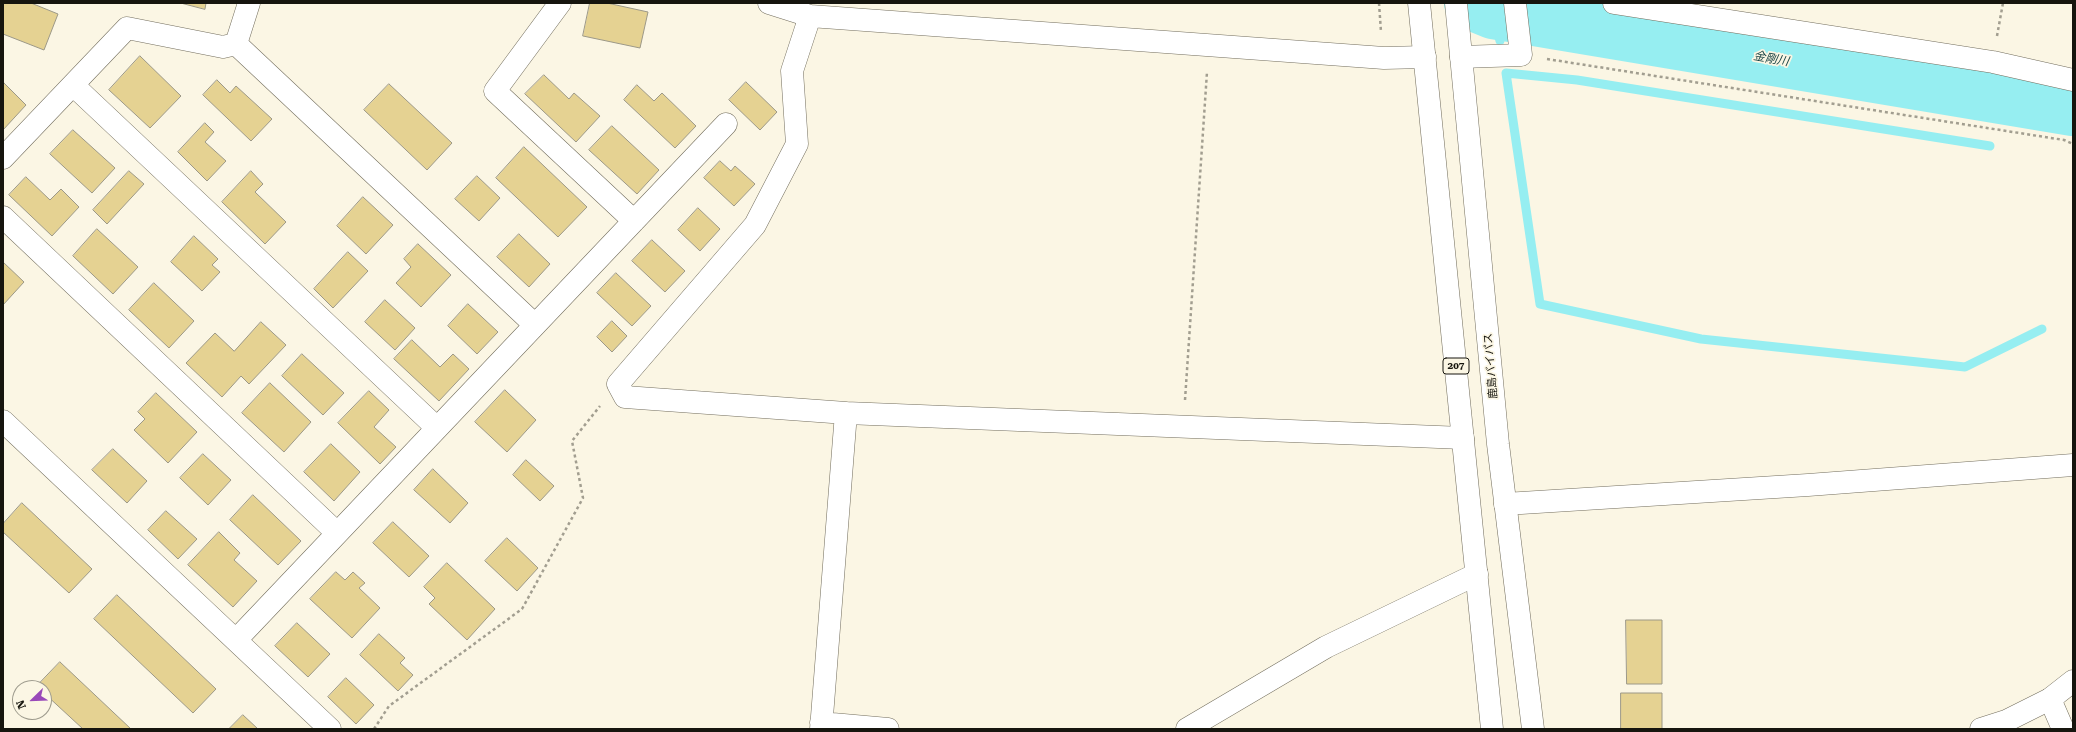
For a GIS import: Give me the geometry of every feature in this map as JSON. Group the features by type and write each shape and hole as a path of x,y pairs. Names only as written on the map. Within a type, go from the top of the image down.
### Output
{"main road":[{"path":"236,44 249,3"},
{"path":"560,3 494,91 634,221"},
{"path":"769,3 810,16 1384,58 1425,57"},
{"name":"207","path":"1419,3 1492,729"},
{"name":"鹿島バイパス","path":"1456,3 1505,504 1532,729"},
{"path":"1461,58 1521,55 1515,3"},
{"path":"1614,3 1993,62 2073,80"},
{"path":"810,16 792,71 797,144 787,165 755,225 618,384 625,398 846,413 1463,438"},
{"path":"3,158 127,28 223,47 236,44"},
{"path":"236,44 535,325"},
{"path":"73,85 437,428"},
{"path":"236,640 726,124"},
{"path":"3,216 337,533"},
{"path":"846,413 821,726 888,729"},
{"path":"3,421 330,729"},
{"path":"1505,504 1808,485 2073,465"},
{"path":"1187,729 1326,647 1477,574"},
{"path":"1981,729 2006,721 2050,700 2073,681"},
{"path":"2050,700 2063,729"}],"path":[{"path":"1993,62 2003,3"},
{"path":"1183,426 1209,45"},
{"path":"1521,55 2056,139 2073,144"},
{"path":"374,729 389,706 522,609 583,498 572,440 618,384"}],"building":[{"path":"3,3 31,3 58,14 44,50 3,34"},
{"path":"181,3 206,3 205,9"},
{"path":"590,3 607,3 648,12 640,48 583,36"},
{"path":"140,56 181,96 150,128 109,90"},
{"path":"544,75 569,99 574,93 600,116 576,142 525,94"},
{"path":"217,80 230,93 236,86 272,119 251,141 203,95"},
{"path":"746,82 777,112 760,130 729,100"},
{"path":"4,83 26,105 3,130 3,84"},
{"path":"389,84 452,143 427,170 364,110"},
{"path":"637,85 654,101 662,93 696,126 675,148 624,100"},
{"path":"205,123 214,132 205,142 226,161 207,181 178,152"},
{"path":"612,126 659,170 637,194 589,150"},
{"path":"73,130 115,168 92,193 50,154"},
{"path":"524,147 587,207 558,237 496,178"},
{"path":"720,161 731,171 735,166 755,184 734,206 704,178"},
{"path":"129,171 144,184 107,224 93,210"},
{"path":"251,171 263,184 255,192 286,222 265,244 222,202"},
{"path":"477,176 500,198 479,221 455,199"},
{"path":"26,177 50,200 61,189 79,207 52,236 9,195"},
{"path":"363,197 393,225 366,254 337,226"},
{"path":"698,208 720,229 700,251 678,230"},
{"path":"97,229 138,267 113,294 73,256"},
{"path":"519,234 550,264 529,287 497,257"},
{"path":"194,236 218,259 212,265 220,272 202,291 171,262"},
{"path":"652,240 685,271 665,292 632,261"},
{"path":"418,244 451,275 421,307 396,283 411,267 404,259"},
{"path":"348,252 368,271 333,308 314,289"},
{"path":"3,262 24,282 3,305"},
{"path":"616,273 651,306 632,326 597,293"},
{"path":"154,283 194,321 169,348 129,310"},
{"path":"385,300 415,328 395,350 365,322"},
{"path":"468,304 498,332 477,354 448,326"},
{"path":"612,321 627,336 612,352 597,337"},
{"path":"261,322 286,345 249,384 241,376 222,397 186,363 215,333 234,351"},
{"path":"412,340 440,367 453,354 469,369 439,401 394,359"},
{"path":"302,354 344,393 323,415 282,376"},
{"path":"270,383 311,422 284,452 242,413"},
{"path":"505,390 536,420 507,452 475,422"},
{"path":"369,391 389,410 374,427 396,447 380,464 338,423"},
{"path":"156,393 197,432 168,463 134,430 145,419 138,412"},
{"path":"331,444 360,472 334,501 304,472"},
{"path":"113,449 147,481 127,503 92,470"},
{"path":"203,454 231,480 208,505 180,478"},
{"path":"526,460 554,486 540,501 513,475"},
{"path":"433,469 468,503 450,523 414,490"},
{"path":"253,495 301,541 278,565 230,520"},
{"path":"22,503 92,569 69,593 3,532 3,524"},
{"path":"166,511 197,539 178,559 148,530"},
{"path":"393,522 429,556 409,577 373,543"},
{"path":"219,532 240,553 234,560 257,581 233,607 188,565"},
{"path":"507,538 538,568 517,591 485,561"},
{"path":"447,563 495,609 467,640 429,604 435,598 424,587"},
{"path":"336,572 345,580 353,572 365,583 359,588 380,608 352,638 310,599"},
{"path":"117,595 216,689 193,713 94,619"},
{"path":"1626,620 1662,620 1662,684 1627,684"},
{"path":"297,623 330,654 308,677 275,646"},
{"path":"379,634 405,658 400,663 413,675 398,691 360,655"},
{"path":"60,662 131,729 83,729 52,700 52,680 43,680"},
{"path":"346,678 374,705 356,724 328,697"},
{"path":"1621,693 1662,693 1662,729 1621,729"},
{"path":"243,715 258,729 229,729"}],"waterway":[{"name":"金剛川","path":"1471,3 1493,12 2073,109"},
{"path":"1493,12 1500,41"},
{"path":"1693,44 1701,27"},
{"path":"1990,146 1577,80 1506,73 1540,304 1701,339 1965,367 2042,329"}]}
